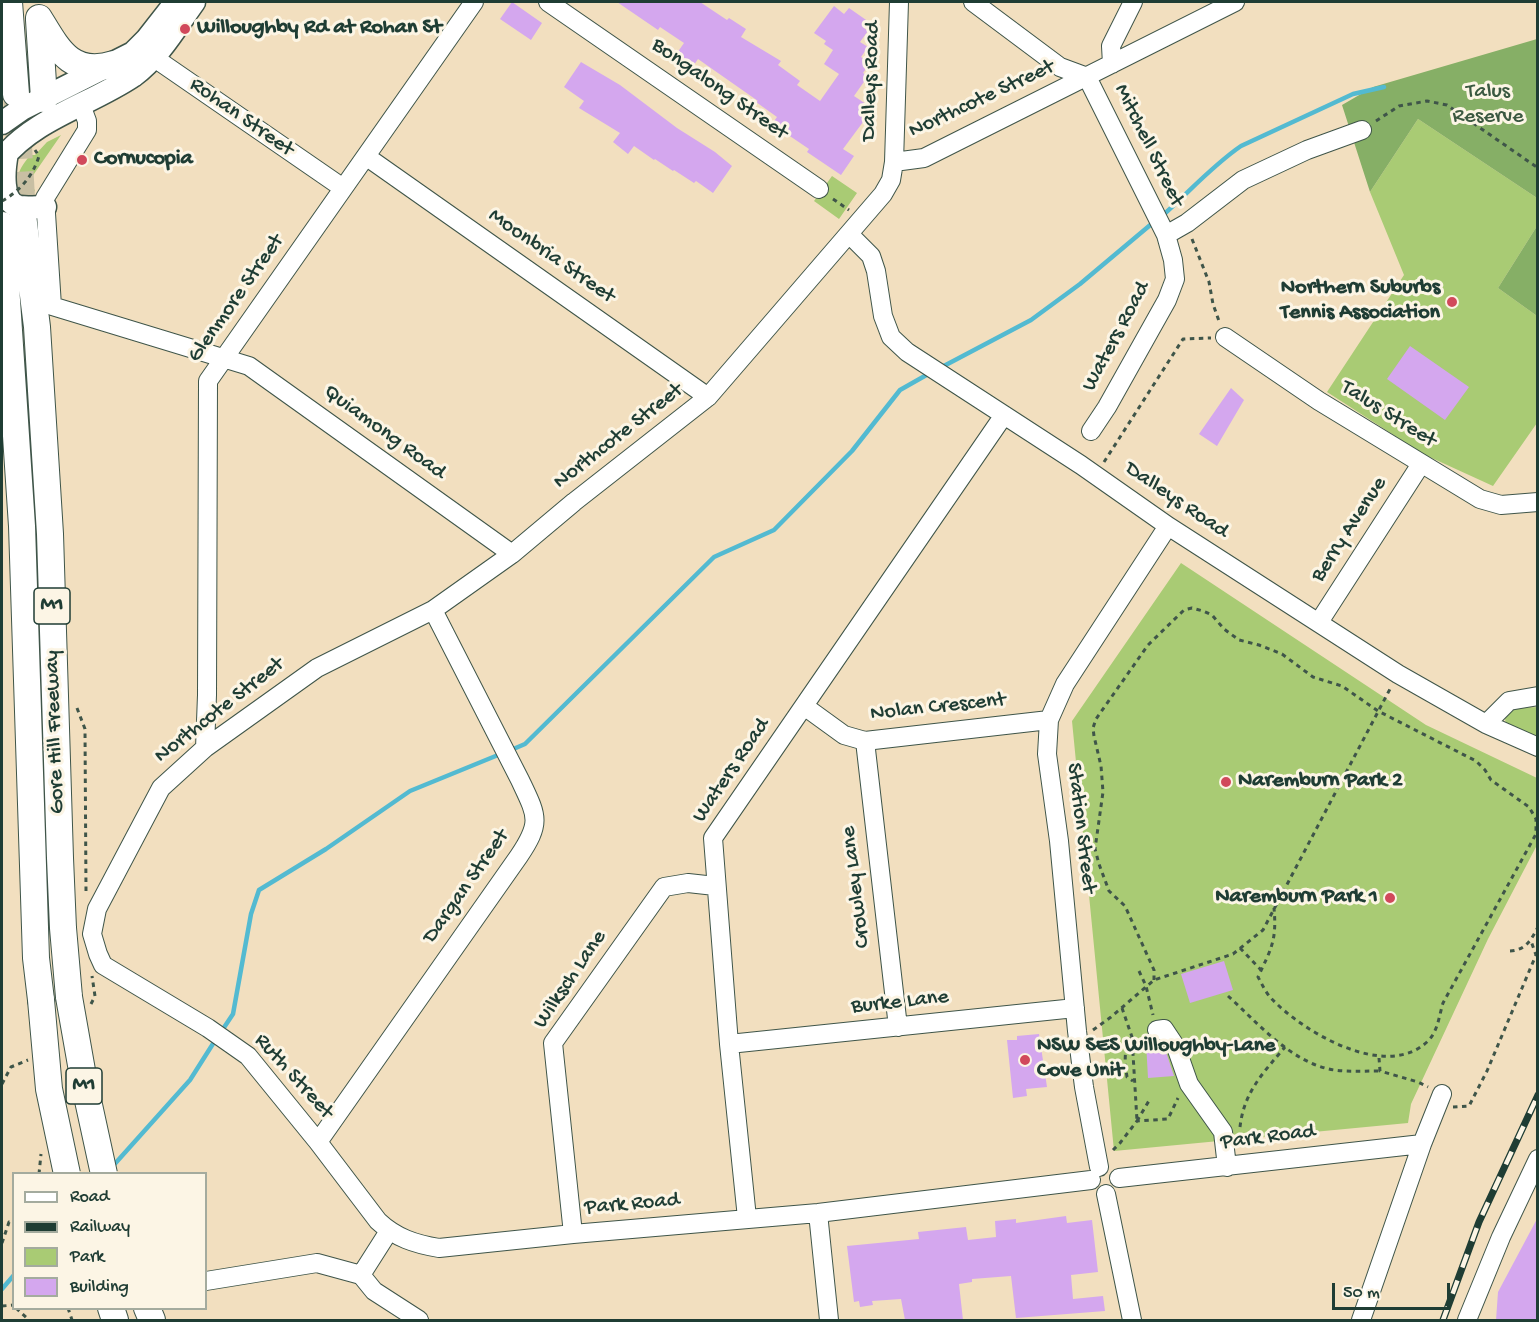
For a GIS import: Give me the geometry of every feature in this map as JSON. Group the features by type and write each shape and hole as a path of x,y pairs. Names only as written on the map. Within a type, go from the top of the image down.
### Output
{"highway":[{"path":"9,2 16,94"},
{"path":"38,10 58,47 70,61 94,68 114,64"},
{"path":"38,10 44,111"},
{"name":"Gore Hill Freeway","path":"28,212 49,512 60,869 69,997 84,1082 104,1172"},
{"name":"Gore Hill Freeway","path":"28,212 22,526 36,958 49,1089 68,1172"}],"main road":[{"path":"2,123 22,109 44,111 81,105 132,76 176,2"},
{"path":"28,212 12,205 6,199 2,184 12,155 44,111 114,64 147,52 194,2"}],"street":[{"name":"Glenmore Street","path":"205,748 208,381 474,2"},
{"name":"Bongalong Street","path":"548,2 819,189"},
{"name":"Dalleys Road","path":"894,162 899,2"},
{"path":"973,2 1060,67 1088,77"},
{"name":"Mitchell Street","path":"1112,64 1111,46 1133,2"},
{"name":"Northcote Street","path":"103,965 92,934 97,909 161,788 205,748 317,668 433,610 512,554 574,502 708,397 887,187 891,180 894,162 924,158 1235,2"},
{"name":"Rohan Street","path":"147,52 343,188"},
{"name":"Mitchell Street","path":"1088,77 1166,236"},
{"path":"28,212 87,130 87,121 81,105"},
{"path":"1166,236 1187,223 1243,180 1307,150 1362,130"},
{"name":"Moonbria Street","path":"367,157 708,397"},
{"name":"Quiamong Road","path":"28,212 52,306 249,366 512,554"},
{"name":"Dalleys Road","path":"849,234 871,256 876,271 883,316 891,337 907,352 1095,475 1168,526 1398,674 1486,724 1538,747"},
{"name":"Waters Road","path":"1091,431 1167,300 1175,279 1173,260 1166,236"},
{"name":"Talus Street","path":"1225,337 1319,401 1480,499 1501,505 1538,502"},
{"name":"Waters Road","path":"747,1218 729,1044 712,838 1004,415"},
{"name":"Berry Avenue","path":"1318,622 1421,464"},
{"name":"Station Street","path":"1096,1168 1084,1087 1059,841 1047,754 1049,720 1065,684 1168,526"},
{"name":"Dargan Street","path":"318,1142 525,847 536,824 533,807 433,610"},
{"path":"1486,724 1509,701 1538,696"},
{"name":"Nolan Crescent","path":"804,706 844,735 864,741 1049,720"},
{"name":"Crowley Lane","path":"864,741 898,1027"},
{"name":"Wilksch Lane","path":"573,1234 553,1043 664,887 688,883 715,886"},
{"name":"Ruth Street","path":"103,965 248,1056 378,1221 389,1231"},
{"name":"Burke Lane","path":"729,1044 1075,1008"},
{"path":"1157,1030 1164,1029 1176,1047 1189,1084 1223,1132 1227,1167"},
{"path":"1361,1320 1439,1101"},
{"name":"Park Road","path":"1119,1178 1422,1144"},
{"path":"1467,1320 1501,1237 1538,1159"},
{"path":"1111,1167 1117,1173 1119,1178 1116,1189 1107,1194 1095,1190 1096,1168 1111,1167"},
{"name":"Park Road","path":"389,1231 417,1244 439,1248 818,1213 1096,1168"},
{"path":"1107,1194 1132,1320 1125,1320"},
{"path":"818,1213 829,1320"},
{"path":"361,1275 389,1231"},
{"path":"207,1281 318,1263 361,1275 374,1291 419,1320"}],"path":[{"path":"1362,130 1399,106 1427,101 1447,105 1538,168"},
{"path":"2,201 21,188 32,173 39,156 35,150 12,155"},
{"path":"16,183 23,189 28,212"},
{"path":"819,189 861,219"},
{"path":"1095,475 1183,339 1225,337 1213,304 1209,282 1187,223"},
{"path":"1154,980 1154,970 1125,906 1109,891 1095,849 1102,792 1101,766 1093,728 1096,719 1148,645 1185,610 1192,608 1212,615 1224,629 1239,640 1282,654 1313,676 1342,686 1378,711 1476,761 1491,780 1529,807 1536,819 1537,833 1443,1003 1436,1030 1419,1048 1400,1055 1379,1058 1327,1040 1283,1009 1268,995 1258,977 1273,945 1274,908"},
{"path":"1089,1031 1122,1008 1154,980 1233,954 1263,930 1398,674"},
{"path":"1510,951 1519,950 1531,941 1538,927"},
{"path":"1439,1101 1469,1106 1487,1071 1536,955 1531,941"},
{"path":"1240,948 1261,970"},
{"path":"1139,971 1146,986 1157,1030"},
{"path":"1228,996 1286,1047 1314,1064 1333,1070 1380,1071 1418,1082"},
{"path":"1122,1008 1132,1037 1137,1121"},
{"path":"1132,1037 1125,1048 1125,1064 1127,1077 1133,1081"},
{"path":"1239,1134 1242,1113 1253,1086 1286,1047"},
{"path":"1379,1058 1380,1071"},
{"path":"1049,1067 1058,1066"},
{"path":"1137,1121 1168,1119 1185,1085 1189,1084"},
{"path":"1096,1168 1120,1143 1150,1099"},
{"path":"2,1243 9,1221 12,1222"}],"green space":[{"name":"Talus Reserve","path":"1537,39 1537,198 1418,119 1370,192 1342,105 1373,87"},
{"name":"Northern Suburbs Tennis Association","path":"1418,119 1537,198 1537,226 1498,288 1537,316 1537,423 1493,486 1423,454 1327,392 1404,275 1370,192"},
{"path":"61,135 27,184 35,190 34,192 20,185 19,173 30,155 35,155 47,142"},
{"path":"832,176 857,193 839,219 814,201"},
{"path":"1537,226 1537,316 1498,288"},
{"path":"1181,563 1426,725 1537,778 1537,845 1488,939 1411,1104 1408,1123 1114,1151 1072,721"},
{"path":"1537,707 1537,744 1506,726 1505,718 1511,711"}],"building":[{"path":"512,2 542,23 531,40 500,19"},
{"path":"617,2 700,2 727,20 729,18 746,29 741,37 781,61 778,65 800,81 797,85 820,101 839,74 824,64 833,50 824,44 826,41 814,33 834,6 844,14 849,8 869,22 864,28 868,31 860,42 868,47 861,57 870,63 863,73 868,76 854,96 869,106 866,118 843,149 854,156 841,175 807,152 809,149 772,124 777,117 756,102 758,101 698,59 694,65 677,53 684,43 660,27 658,30"},
{"path":"581,62 620,85 732,166 713,193 696,181 694,183 654,160 634,146 628,154 613,142 620,133 579,108 584,101 564,87"},
{"path":"1410,346 1469,387 1445,420 1387,379"},
{"path":"1231,388 1244,400 1217,446 1199,434"},
{"path":"1224,961 1233,990 1190,1003 1181,974"},
{"name":"NSW SES Willoughby-Lane Cove Unit","path":"1039,1034 1047,1087 1026,1089 1027,1096 1013,1098 1007,1040 1017,1040 1017,1036"},
{"path":"1159,1041 1166,1052 1174,1076 1148,1078 1146,1042"},
{"path":"1066,1216 1067,1223 1092,1220 1098,1272 1071,1275 1073,1299 1103,1296 1105,1311 1016,1318 1011,1276 972,1279 972,1282 959,1284 963,1320 905,1320 901,1299 872,1301 873,1305 860,1307 859,1301 854,1302 847,1246 919,1239 918,1232 966,1227 968,1240 996,1237 995,1221 1016,1219 1016,1223"},
{"path":"1538,1217 1538,1320 1496,1320 1498,1292"}],"waterway":[{"path":"1162,216 1211,170 1241,146 1353,94 1384,87"},
{"path":"940,368 1031,320 1080,284 1155,221"},
{"path":"511,750 525,744 714,557 774,530 852,451 900,390 930,373"},
{"path":"221,1032 233,1014 251,914 259,890 326,849 410,791 503,753"},
{"path":"112,1167 190,1080 216,1039"},
{"path":"2,1289 12,1277"}],"tunnel":[{"path":"16,94 23,215"}],"railway":[{"path":"1443,1320 1479,1222 1538,1095"}],"place":[{"name":"Willoughby Rd at Rohan St","path":"185,29"},
{"name":"Cornucopia","path":"82,160"},
{"name":"Northern Suburbs Tennis Association","path":"1452,302"},
{"name":"Naremburn Park 2","path":"1226,782"},
{"name":"Naremburn Park 1","path":"1390,898"},
{"name":"NSW SES Willoughby-Lane Cove Unit","path":"1025,1060"}]}
